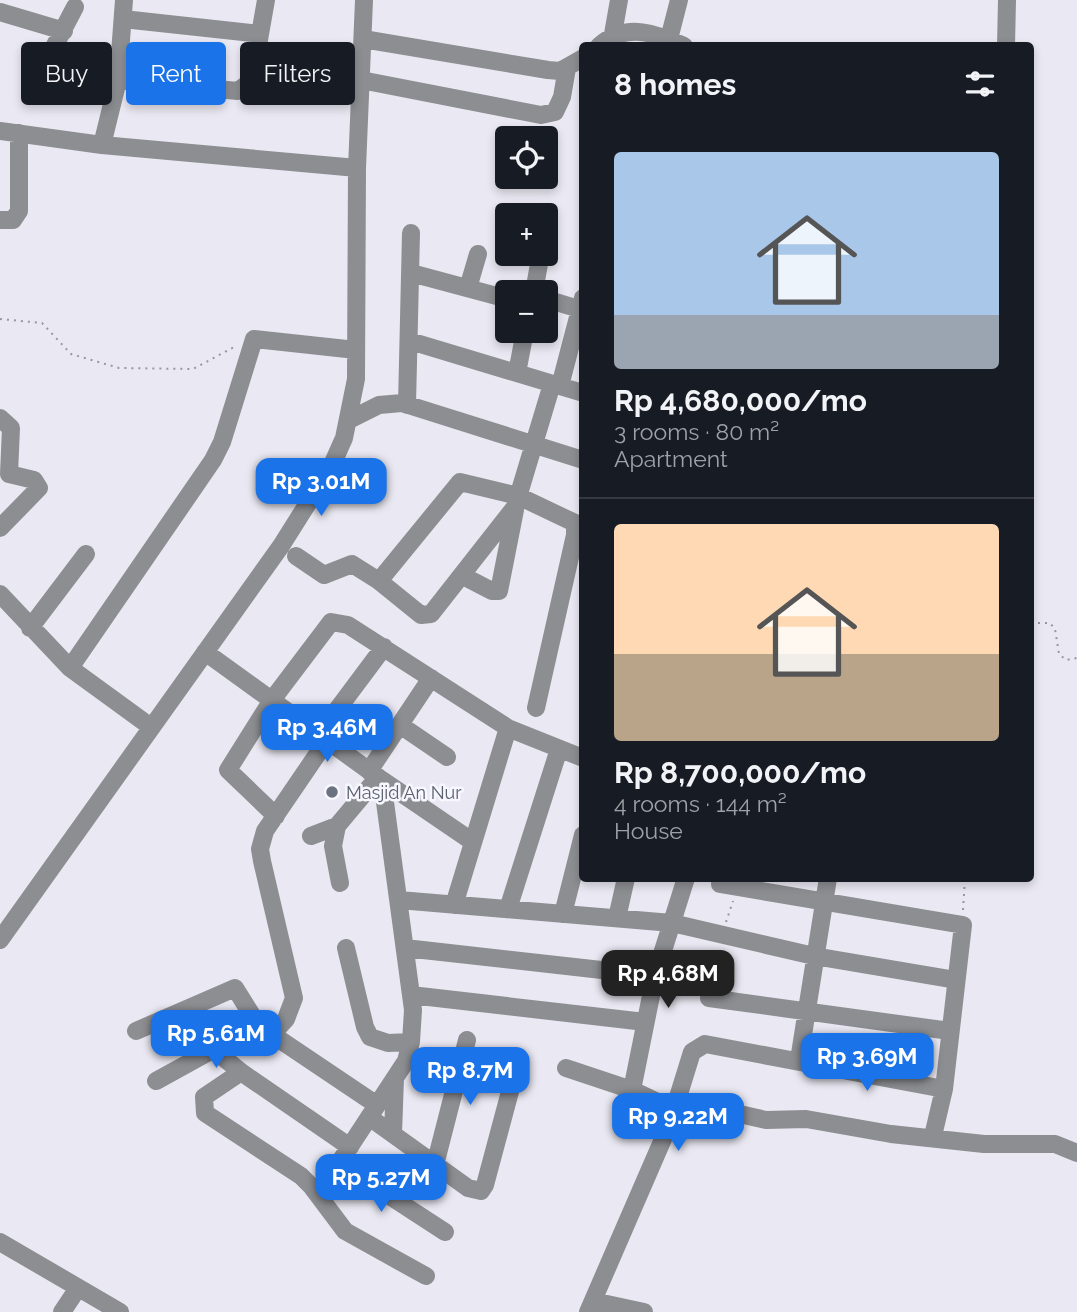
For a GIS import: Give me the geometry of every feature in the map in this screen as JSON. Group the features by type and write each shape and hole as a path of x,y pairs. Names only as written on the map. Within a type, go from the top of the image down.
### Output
{"street":[{"path":"102,145 118,80 124,0"},
{"path":"75,7 51,54 55,65 118,80 238,91 244,88 253,74 267,0"},
{"path":"0,940 281,546 332,465 349,420 356,379 357,168 364,0"},
{"path":"619,0 606,40 650,33 676,42 679,0"},
{"path":"1006,42 1007,0"},
{"path":"0,12 64,31"},
{"path":"123,19 260,34"},
{"path":"363,38 548,70 567,68 579,60"},
{"path":"361,80 541,115 555,112 560,104 567,68"},
{"path":"0,131 102,145 357,168"},
{"path":"0,220 13,220 18,216 19,133"},
{"path":"407,405 411,233"},
{"path":"468,288 478,254"},
{"path":"411,273 495,295"},
{"path":"558,301 579,304"},
{"path":"463,576 492,591 499,591 517,501 533,445 556,385 579,310"},
{"path":"70,668 213,460 222,442 254,339 356,350"},
{"path":"410,341 579,392"},
{"path":"517,373 523,343"},
{"path":"349,420 379,405 407,405 579,459"},
{"path":"0,418 11,428 9,474 34,480 39,488 0,528"},
{"path":"379,580 460,482 575,523 536,708"},
{"path":"296,556 319,574 328,574 352,564 379,580 411,607 427,616 463,576 517,501"},
{"path":"30,628 86,554"},
{"path":"0,594 70,668 151,727"},
{"path":"276,816 228,771 272,699 331,622 348,625 508,728 579,756"},
{"path":"156,1081 213,1049 265,1029 293,1008 294,998 260,849 265,831 323,737 384,648"},
{"path":"205,652 376,776 473,842"},
{"path":"340,883 333,846 337,826 376,776 400,725 431,678"},
{"path":"400,725 447,757"},
{"path":"454,905 508,728"},
{"path":"508,909 559,749"},
{"path":"318,1195 406,1061 411,1042 411,995 399,900 376,776"},
{"path":"311,836 337,826"},
{"path":"563,914 579,851"},
{"path":"617,918 625,882"},
{"path":"632,1090 655,976 685,882"},
{"path":"799,1060 827,882"},
{"path":"720,884 963,925 944,1088 933,1136"},
{"path":"399,900 672,923 814,956 956,980"},
{"path":"346,948 365,1027 370,1037 388,1043 411,1042"},
{"path":"405,948 655,976"},
{"path":"136,1031 235,988 265,1029 373,1111 393,1134 468,1188 481,1191 485,1185 519,1058"},
{"path":"411,995 645,1022"},
{"path":"709,998 950,1031"},
{"path":"435,1165 467,1040"},
{"path":"644,1312 591,1306 676,1105 692,1052 697,1046 705,1044 944,1088"},
{"path":"213,1049 241,1072 350,1147"},
{"path":"566,1068 676,1105 766,1120 806,1119 891,1134 933,1136 984,1144 1055,1144 1077,1153"},
{"path":"241,1072 204,1097 205,1113 301,1177 345,1231 426,1276"},
{"path":"393,1134 395,1078"},
{"path":"339,1163 444,1232"},
{"path":"0,1242 120,1312"},
{"path":"62,1312 78,1288"}],"path":[{"path":"0,319 42,323 71,354 119,368 193,369 254,339"},
{"path":"1034,623 1049,622 1055,629 1059,654 1066,660 1077,658"},
{"path":"963,925 965,882"},
{"path":"720,936 739,887"}],"place":[{"name":"Masjid An Nur","path":"332,792"}]}
